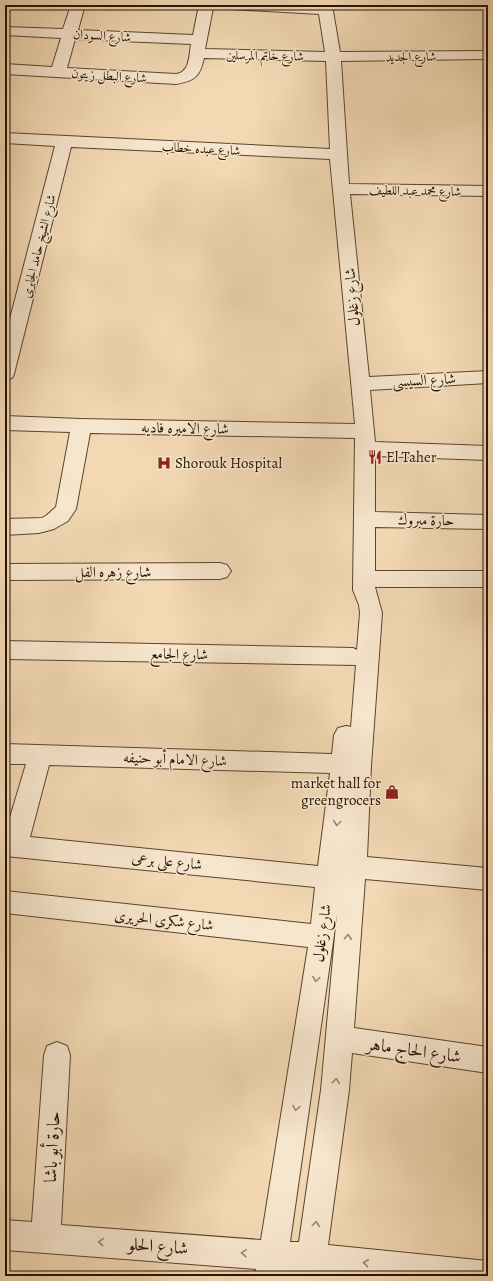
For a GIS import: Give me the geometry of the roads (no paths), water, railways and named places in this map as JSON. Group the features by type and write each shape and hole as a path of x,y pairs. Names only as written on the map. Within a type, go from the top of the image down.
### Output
{"street":[{"path":"58,72 78,5"},
{"path":"198,46 206,5"},
{"path":"218,5 325,8"},
{"name":"شارع زغلول","path":"310,1267 336,1090 354,867 359,766 370,613 370,605 364,584 364,440 360,384 338,154 333,57 325,8"},
{"name":"شارع السودان","path":"5,31 70,34 198,46"},
{"name":"شارع خاتم المرسلين","path":"198,46 333,57"},
{"name":"شارع البطل زيتون","path":"5,69 176,80 185,78 191,74 198,46"},
{"name":"شارع الجديد","path":"333,57 488,54"},
{"name":"شارع عبده خطاب","path":"5,138 338,154"},
{"name":"شارع الشيخ حامد الجابرى","path":"5,374 64,142"},
{"name":"شارع محمد عبد اللطيف","path":"342,189 488,191"},
{"name":"شارع السيسى","path":"360,384 488,377"},
{"name":"شارع الاميره فاديه","path":"5,423 364,440 488,453"},
{"path":"5,528 33,527 47,524 57,520 63,515 66,509 81,426"},
{"name":"حارة مبروك","path":"364,519 488,522"},
{"name":"شارع زهره الفل","path":"5,572 220,571"},
{"path":"364,584 488,579"},
{"name":"شارع زغلول","path":"272,1265 330,878 344,764 358,604 364,584"},
{"name":"شارع الجامع","path":"5,650 353,657"},
{"name":"شارع الامام أبو حنيفه","path":"5,754 344,764"},
{"path":"10,846 40,755"},
{"name":"شارع على برعى","path":"10,846 330,878"},
{"path":"354,867 488,880"},
{"name":"شارع شكرى الحريرى","path":"5,902 322,937"},
{"name":"شارع الحاج ماهر","path":"340,1039 488,1060"},
{"name":"حارة أبو باشا","path":"46,1238 57,1056"},
{"name":"شارع الحلو","path":"5,1235 46,1238 272,1265 488,1276"}],"place":[{"name":"El Taher","path":"375,457"},
{"name":"Shorouk Hospital","path":"164,463"},
{"name":"market hall for greengrocers","path":"392,792"}]}
